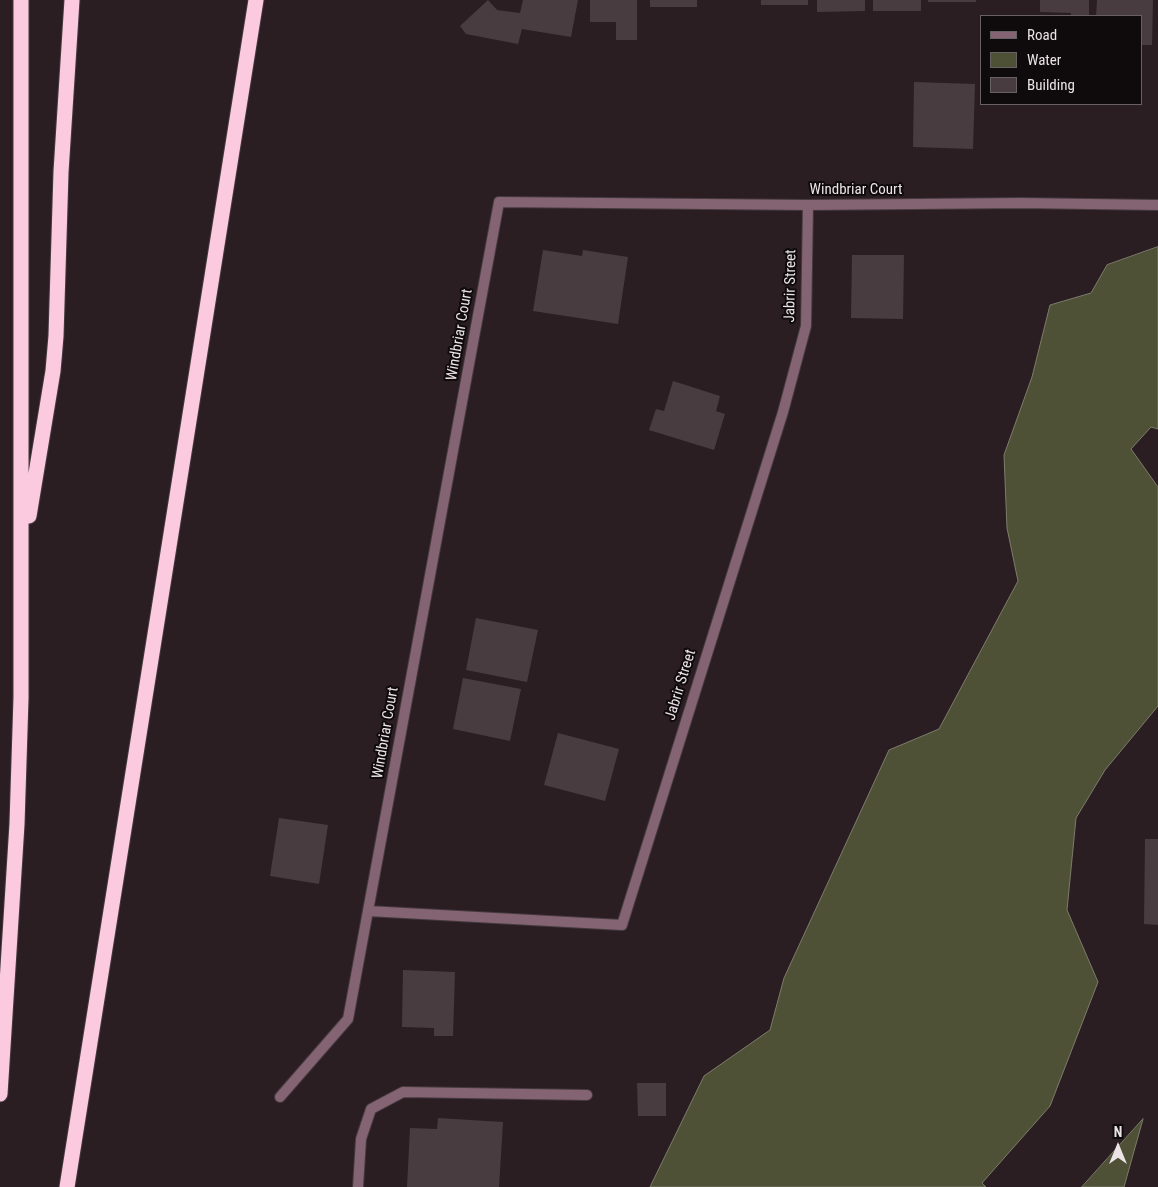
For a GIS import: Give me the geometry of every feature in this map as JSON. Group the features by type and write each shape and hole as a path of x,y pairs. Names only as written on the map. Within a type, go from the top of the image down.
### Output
{"highway":[{"path":"0,1094 17,824 21,698 21,0"},
{"path":"22,570 25,537 53,371 56,336 61,172 72,0"},
{"path":"67,1187 256,0"}],"street":[{"name":"Windbriar Court","path":"280,1097 348,1020 500,202 808,205 1021,203 1158,205"},
{"name":"Jabrir Street","path":"368,911 622,925 783,412 806,326 808,205"},
{"path":"358,1187 361,1139 372,1109 403,1092 587,1095"}],"water":[{"path":"1158,247 1158,429 1151,427 1131,449 1158,487 1158,706 1105,770 1076,818 1067,910 1098,982 1050,1106 982,1183 986,1187 650,1187 704,1076 770,1030 784,978 889,750 939,729 1018,581 1007,528 1004,455 1032,377 1050,305 1091,293 1107,265"},
{"path":"1143,1119 1124,1187 1082,1187"}],"building":[{"path":"488,0 497,10 520,13 523,0 578,0 571,37 522,29 518,44 466,34 460,26"},
{"path":"590,0 637,0 637,40 616,40 616,22 590,22"},
{"path":"650,0 697,0 697,7 650,7"},
{"path":"761,0 808,0 808,5 761,5"},
{"path":"817,0 865,0 865,11 817,12"},
{"path":"873,0 921,0 921,11 873,11"},
{"path":"928,0 976,0 976,2 928,2"},
{"path":"1040,0 1089,0 1089,15 1040,12"},
{"path":"1097,0 1153,0 1152,45 1143,45 1143,15 1096,15"},
{"path":"914,82 975,84 973,149 913,147"},
{"path":"543,250 582,256 583,250 628,257 618,324 533,311"},
{"path":"852,255 904,255 903,319 851,318"},
{"path":"673,381 720,396 716,411 725,414 714,450 649,430 656,409 664,411"},
{"path":"476,618 538,630 527,682 466,670"},
{"path":"463,678 521,689 510,741 453,729"},
{"path":"558,733 619,749 605,801 544,785"},
{"path":"279,818 328,825 319,884 270,876"},
{"path":"1145,839 1158,839 1158,925 1144,924"},
{"path":"403,970 455,972 453,1036 434,1036 434,1028 402,1027"},
{"path":"637,1083 666,1083 666,1116 638,1116"},
{"path":"438,1118 503,1122 499,1187 407,1187 410,1128 437,1129"}]}
